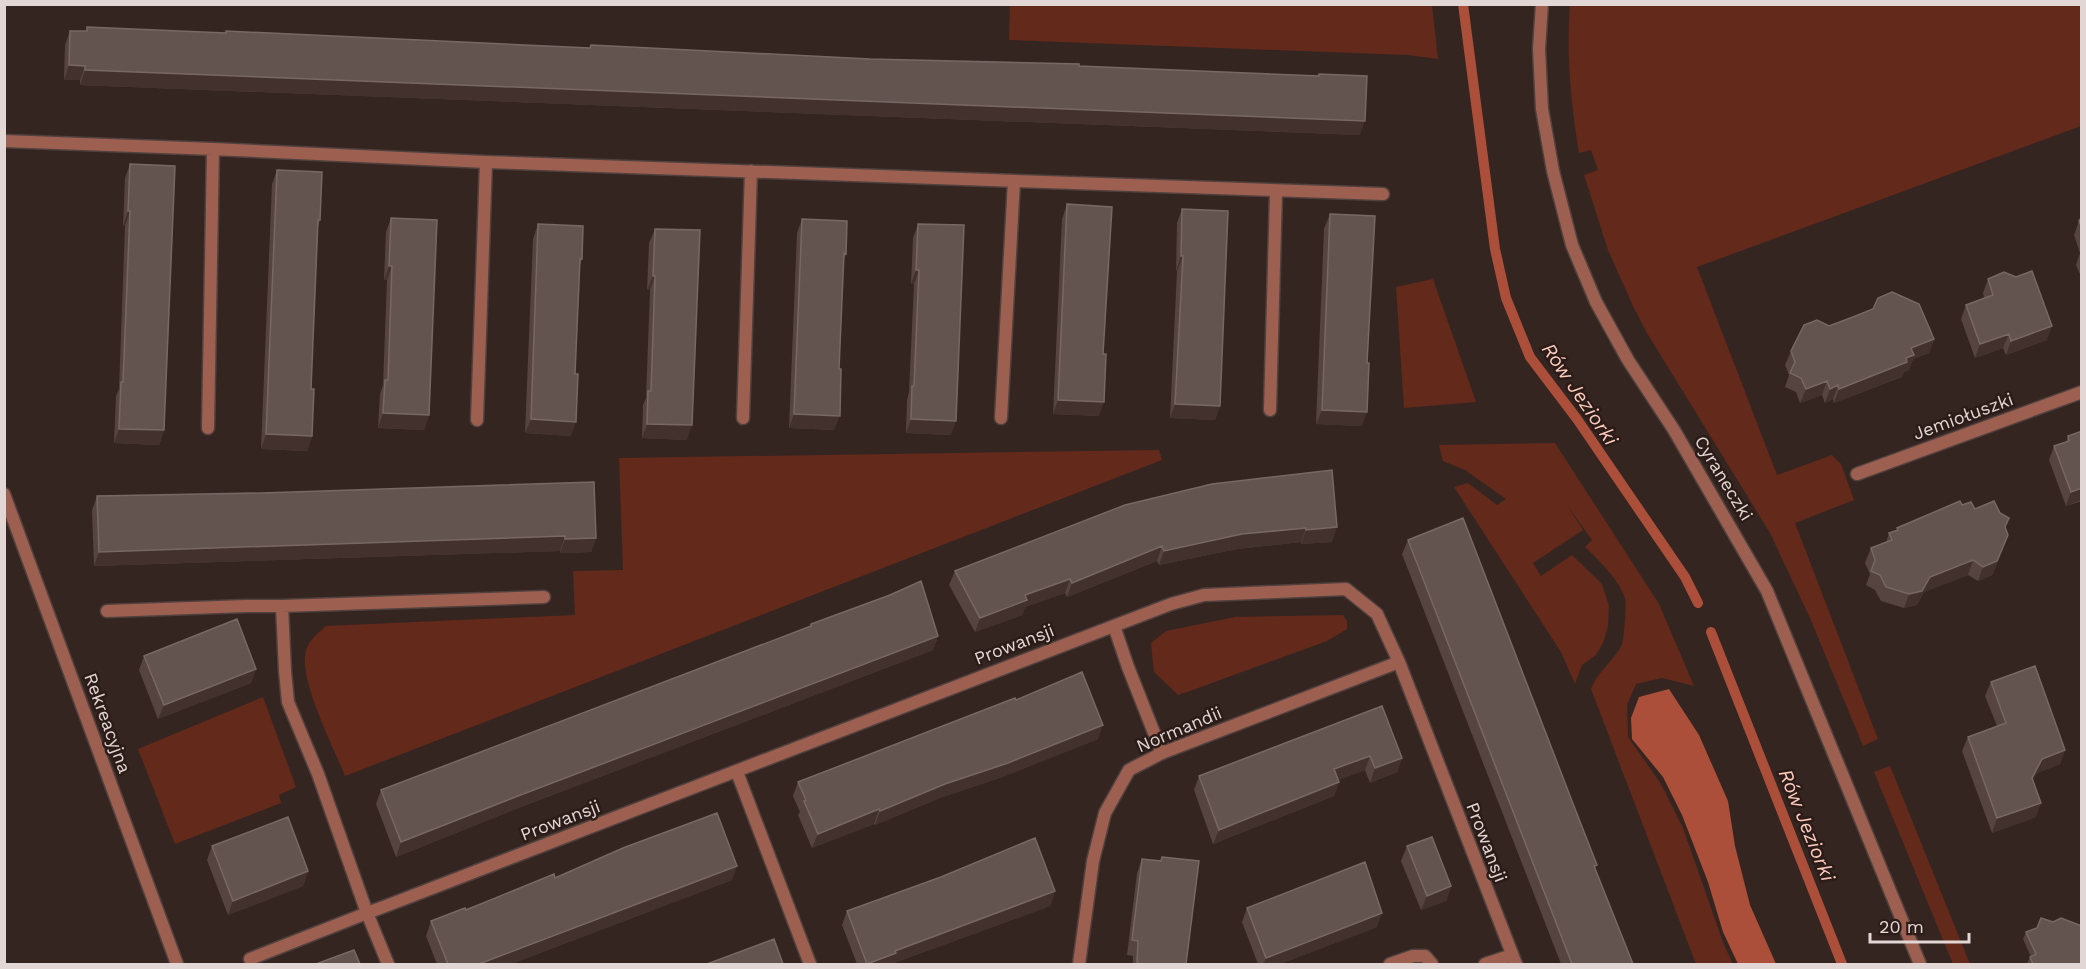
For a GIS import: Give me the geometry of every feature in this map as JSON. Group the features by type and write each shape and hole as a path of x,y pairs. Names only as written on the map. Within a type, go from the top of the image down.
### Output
{"street":[{"name":"Cyraneczki","path":"1542,4 1539,49 1542,109 1553,171 1572,245 1596,302 1628,360 1674,430 1767,591 1920,964"},
{"path":"4,141 486,162 1276,192 1383,194"},
{"path":"208,428 213,149"},
{"path":"477,420 486,162"},
{"path":"743,418 751,171"},
{"path":"1001,418 1014,181"},
{"path":"1270,410 1276,192"},
{"name":"Jemiołuszki","path":"1857,474 2082,392"},
{"name":"Rekreacyjna","path":"4,494 177,964"},
{"name":"Prowansji","path":"250,959 737,772 895,708 1171,604 1204,595 1346,589 1377,614 1399,662 1514,960"},
{"path":"107,611 544,597"},
{"path":"282,606 288,702 318,774 367,913 388,964"},
{"path":"1114,626 1162,753"},
{"name":"Normandii","path":"1079,964 1093,861 1105,813 1129,770 1162,753 1399,662"},
{"path":"737,772 810,964"},
{"path":"1390,964 1419,955 1425,956 1432,964"},
{"path":"1485,964 1514,960"}],"shaded area":[{"path":"1010,5 1432,5 1438,59 1408,55 1009,40"},
{"path":"1570,5 2081,5 2081,126 1697,267 1777,475 1832,455 1841,464 1854,500 1795,523 1878,739 1863,746 1810,618 1770,533 1647,333 1608,250 1584,175 1598,170 1591,150 1579,153 1570,79"},
{"path":"1433,279 1476,402 1404,408 1396,287"},
{"path":"1555,443 1659,604 1694,686 1662,678 1636,684 1627,705 1628,737 1661,784 1683,828 1724,945 1733,964 1696,964 1591,689 1622,644 1626,607 1622,591 1608,570 1585,547 1592,540 1567,505 1583,530 1533,563 1541,576 1572,555 1602,584 1609,606 1608,626 1603,643 1596,655 1582,665 1575,684 1561,652 1454,487 1468,483 1497,505 1506,499 1465,470 1443,461 1439,445"},
{"path":"1159,450 1162,460 345,776 319,716 308,683 305,669 307,647 326,626 575,615 573,571 623,570 619,458"},
{"path":"1343,615 1347,621 1347,629 1327,641 1178,695 1154,672 1151,643 1166,631 1235,617"},
{"path":"1669,689 1699,735 1728,801 1735,846 1750,905 1776,964 1738,964 1723,932 1708,882 1682,815 1663,777 1632,739 1631,718 1639,697"},
{"path":"263,697 296,787 279,795 281,803 175,844 138,749"},
{"path":"1890,766 1970,964 1953,964 1874,772"}],"building":[{"path":"87,27 226,33 226,31 590,48 591,45 870,59 1079,64 1079,66 1319,76 1319,74 1367,76 1365,121 85,70 85,66 69,65 70,31 87,31"},
{"path":"130,164 175,166 164,430 119,429 121,382 123,382"},
{"path":"277,170 322,172 311,389 314,389 312,436 266,434"},
{"path":"1067,204 1112,207 1103,354 1106,354 1104,402 1058,400"},
{"path":"1182,209 1228,211 1220,406 1175,404 1183,256 1181,256"},
{"path":"1330,214 1375,216 1367,363 1369,363 1367,412 1322,410"},
{"path":"391,218 437,220 429,415 383,413 385,380 388,380 392,266 389,266"},
{"path":"802,219 847,221 839,369 841,369 840,416 794,414"},
{"path":"538,224 583,226 575,374 578,374 576,422 531,419"},
{"path":"918,224 964,225 956,421 911,419 919,270 916,270"},
{"path":"655,229 700,230 692,425 647,424 648,391 651,391"},
{"path":"2032,271 2052,326 2011,341 2009,334 1980,344 1966,305 1993,295 1988,279 2004,272 2016,277"},
{"path":"1892,292 1919,304 1934,339 1911,348 1914,355 1906,358 1907,362 1839,389 1838,385 1830,389 1827,381 1806,389 1801,378 1790,373 1795,362 1791,351 1804,325 1817,320 1829,326 1853,317 1873,309 1878,298"},
{"path":"2082,431 2082,488 2071,492 2054,446 2069,441 2068,436"},
{"path":"1332,470 1337,527 1242,534 1164,551 1162,546 1072,583 1070,579 1025,595 1027,600 980,618 955,571 1125,505 1212,484"},
{"path":"594,482 596,538 565,539 565,536 99,552 97,496"},
{"path":"1960,501 1962,505 1971,502 1975,509 1994,501 2000,513 2009,518 2005,527 2008,535 1997,561 1983,567 1973,560 1930,577 1922,591 1909,594 1886,587 1880,575 1871,571 1875,560 1871,548 1892,540 1889,533 1898,530 1897,528"},
{"path":"1463,518 1633,964 1572,964 1408,540"},
{"path":"921,581 938,636 401,842 381,790 811,626 811,624"},
{"path":"237,619 256,669 164,705 144,656"},
{"path":"2035,666 2065,750 2042,759 2032,778 2041,803 1997,818 1968,737 2006,723 1991,682"},
{"path":"1082,672 1103,725 818,834 798,782 1015,698 1016,700"},
{"path":"1382,706 1402,758 1375,768 1370,756 1334,769 1339,782 1219,830 1199,776"},
{"path":"717,813 737,866 479,964 448,964 431,921 465,908 466,910 554,874 555,878 623,848"},
{"path":"288,817 308,871 233,901 212,846"},
{"path":"1432,837 1451,886 1427,896 1407,846"},
{"path":"1035,838 1055,891 895,951 896,953 867,964 847,911 941,877"},
{"path":"1162,857 1199,861 1186,964 1137,964 1138,941 1132,940 1142,859 1161,861"},
{"path":"1365,862 1382,913 1266,958 1247,908"},
{"path":"2041,918 2053,922 2061,918 2082,926 2082,964 2033,964 2030,957 2036,954 2026,932 2037,928"},
{"path":"774,939 783,964 707,964"},
{"path":"354,950 360,964 316,964"}],"waterway":[{"name":"Rów Jeziorki","path":"1463,4 1495,249 1506,298 1530,357 1577,419 1685,577 1698,603"},
{"name":"Rów Jeziorki","path":"1711,632 1842,964"}]}
